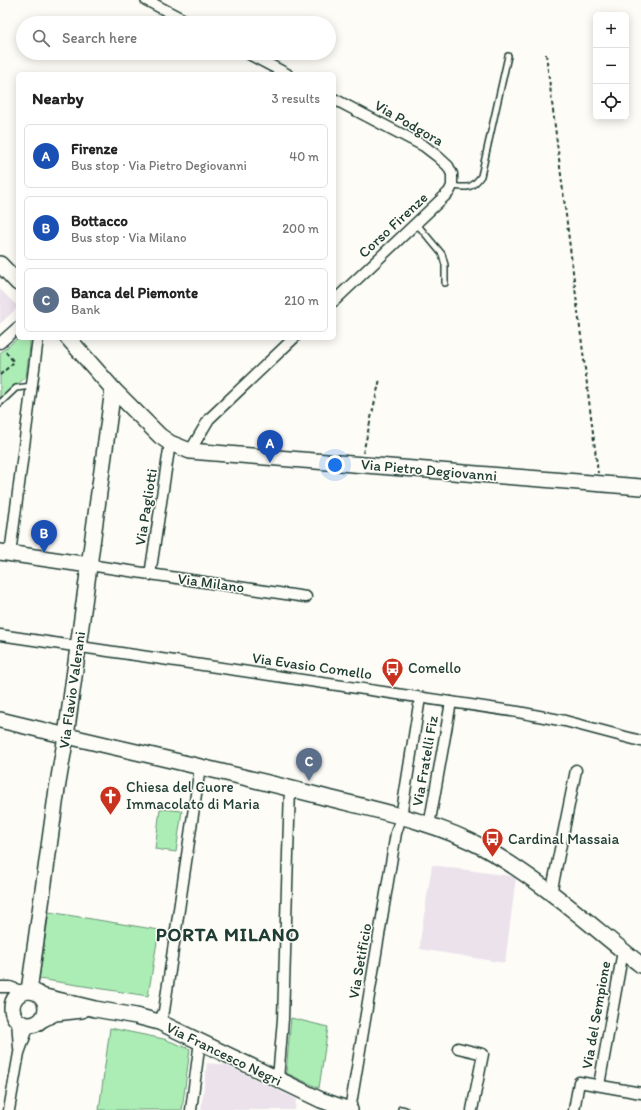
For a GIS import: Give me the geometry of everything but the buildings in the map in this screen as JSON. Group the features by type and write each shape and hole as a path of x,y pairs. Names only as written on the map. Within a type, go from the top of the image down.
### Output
{"street":[{"path":"146,0 177,16"},
{"path":"260,60 283,72"},
{"name":"Via Podgora","path":"336,100 424,146 448,166 452,174 452,186"},
{"name":"Corso Firenze","path":"336,299 449,192 452,186"},
{"path":"0,264 16,281"},
{"path":"2,347 16,330"},
{"path":"38,340 32,386 5,553 89,565"},
{"name":"Via Pietro Degiovanni","path":"70,340 113,389 160,436 170,443 190,451 641,487"},
{"path":"190,451 209,418 292,340"},
{"name":"Via Flavio Valerani","path":"31,993 113,389"},
{"name":"Via Pagliotti","path":"150,574 170,443"},
{"name":"Via Milano","path":"89,565 306,597"},
{"name":"Via Evasio Comello","path":"0,635 450,702 565,721 641,741"},
{"name":"Via Setificio","path":"350,1110 396,833 401,817 420,698"},
{"name":"Via Fratelli Fiz","path":"429,826 450,702"},
{"path":"0,720 290,788 401,817 445,831 482,848 527,874 641,965"},
{"path":"159,1022 164,1011 200,767"},
{"path":"551,894 576,770"},
{"path":"278,1079 283,1019 290,788"},
{"name":"Via del Sempione","path":"599,1085 623,951"},
{"name":"Via Francesco Negri","path":"0,986 10,987 95,1009 136,1016 159,1022 321,1100 350,1110"},
{"path":"9,1110 20,1053 14,1016 14,1000 17,996 31,993 46,1005 43,1019 35,1024 14,1016"},
{"name":"Via Francesco Negri","path":"43,1019 55,1013 95,1009"},
{"path":"191,1110 200,1041"},
{"path":"458,1048 484,1054 472,1110"},
{"path":"574,1110 579,1082 641,1093"}],"lane":[{"path":"452,186 464,188 475,184 481,176 508,56"},
{"path":"416,223 442,254 446,265 445,283"},
{"path":"0,403 16,388 32,386"},
{"path":"401,1110 405,1110"}],"path":[{"path":"546,54 598,475 597,484"},
{"path":"0,375 14,362 2,347"},
{"path":"361,464 380,379"}],"shaded area":[{"path":"0,289 16,305 16,308 0,324"},
{"path":"432,865 516,877 505,963 420,949"},
{"path":"207,1063 226,1065 296,1099 295,1110 201,1110"}],"green space":[{"path":"16,340 30,340 26,377 0,400 0,353"},
{"path":"160,809 182,811 176,852 155,849"},
{"path":"49,912 159,930 148,996 39,979"},
{"path":"291,1018 328,1027 319,1088 286,1073"},
{"path":"110,1028 164,1039 190,1049 182,1110 99,1110"}],"place":[{"name":"Firenze","path":"270,463"},
{"name":"Bottacco","path":"44,553"},
{"name":"Comello","path":"393,688"},
{"name":"Banca del Piemonte","path":"309,781"},
{"name":"Chiesa del Cuore Immacolato di Maria","path":"111,816"},
{"name":"Cardinal Massaia","path":"493,858"}],"district":[{"name":"PORTA MILANO","path":"228,934"}]}
